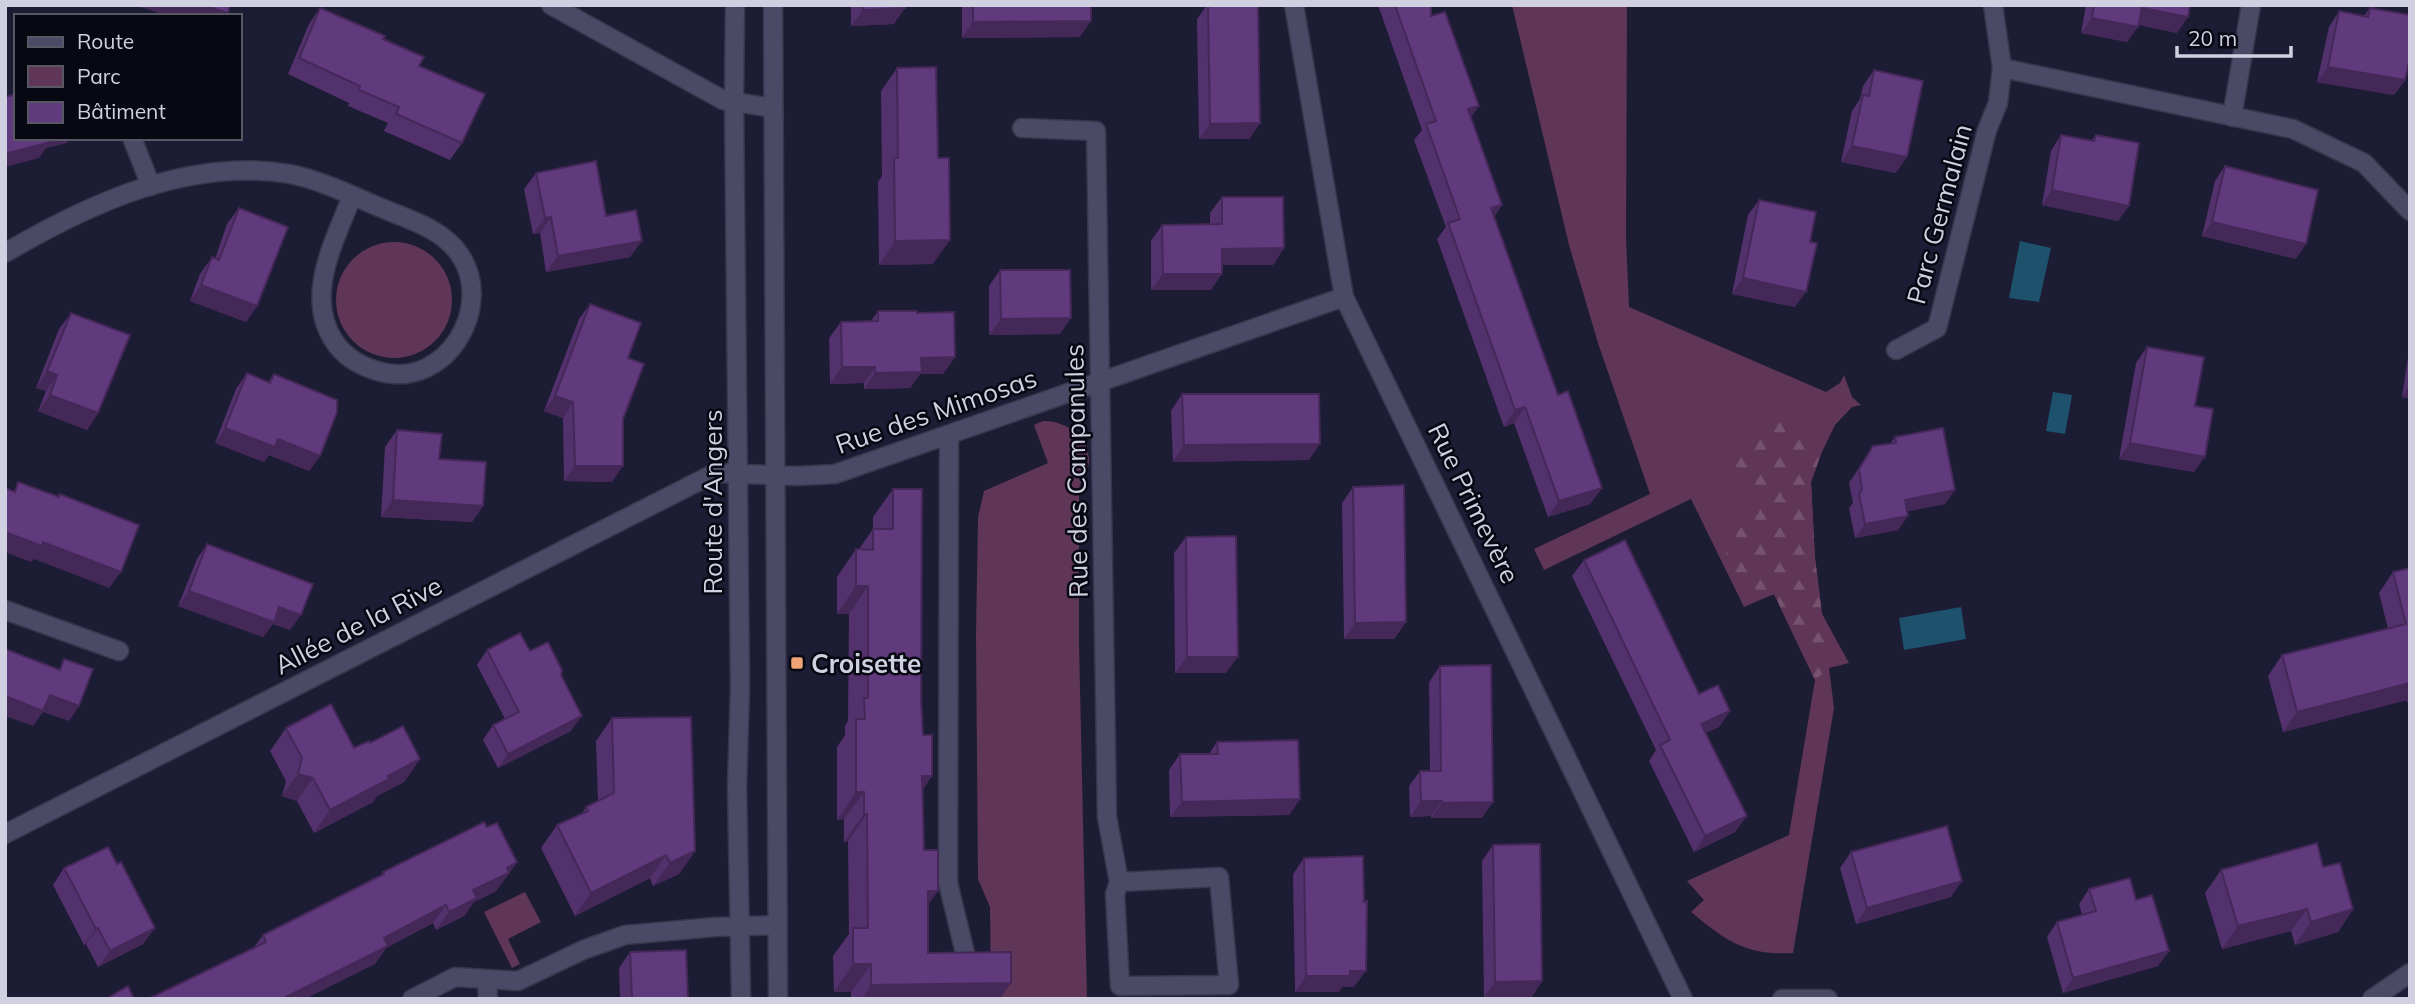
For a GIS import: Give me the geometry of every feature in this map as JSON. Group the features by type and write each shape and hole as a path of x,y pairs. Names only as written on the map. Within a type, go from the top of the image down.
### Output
{"street":[{"path":"551,5 723,100 773,108"},
{"name":"Route d'Angers","path":"736,5 734,101 740,688 737,786 741,999"},
{"path":"773,5 778,999"},
{"name":"Rue Primevère","path":"1294,5 1344,297 1683,999"},
{"name":"Parc Germalain","path":"1896,350 1937,328 1987,130 1997,103 2002,68 1993,5"},
{"path":"2232,117 2251,5"},
{"path":"2002,68 2293,129 2364,163 2410,211"},
{"name":"Rue des Campanules","path":"1022,128 1096,131 1107,817 1119,882 1115,894 1120,986 1229,985 1219,877 1119,882"},
{"path":"133,140 150,186"},
{"path":"5,253 48,228 150,186 187,176 224,171 258,170 292,175 352,196 435,232 455,249 468,271 473,290 472,309 457,344 443,358 421,370 403,374 367,368 352,360 338,347 326,325 320,300 321,283 352,196"},
{"name":"Rue des Mimosas","path":"738,473 835,474 1344,297"},
{"path":"950,435 948,883 965,953"},
{"name":"Allée de la Rive","path":"5,834 654,502 715,473 738,473"},
{"path":"5,610 119,651"},
{"path":"412,999 455,977 518,981 583,950 625,935 777,925"},
{"path":"2372,999 2410,973"},
{"path":"486,980 488,999"},
{"path":"1782,999 1828,999"}],"green space":[{"path":"1512,5 1627,5 1626,238 1629,307 1826,392 1840,383 1844,375 1852,397 1861,405 1852,407 1835,425 1811,482 1815,558 1822,614 1849,663 1829,668 1834,708 1793,953 1749,949 1715,931 1691,912 1704,900 1687,881 1789,835 1815,680 1774,594 1744,607 1691,499 1544,570 1534,549 1650,494 1598,343 1569,245"},
{"path":"394,242 416,246 435,259 448,278 452,300 448,322 435,341 416,354 394,358 372,354 353,341 340,322 336,300 340,278 353,259 372,246"},
{"path":"1788,418 1803,423 1821,454 1811,482 1815,558 1822,614 1832,633 1829,668 1815,680 1774,594 1764,598 1735,571 1726,552 1731,527 1748,502 1737,485 1733,456 1742,439 1763,421"},
{"path":"1043,421 1060,423 1075,432 1085,445 1089,462 1079,488 1079,643 1087,999 991,999 990,907 978,879 978,517 984,491 1048,463 1034,425"},
{"path":"525,892 541,922 508,939 520,964 512,968 484,912"}],"water":[{"path":"2020,241 2051,248 2039,302 2009,298"},
{"path":"2053,392 2072,395 2065,434 2046,431"},
{"path":"1961,607 1966,639 1904,650 1899,618"}],"building":[{"path":"203,5 230,5 228,13"},
{"path":"863,5 905,5 905,8 863,10"},
{"path":"973,5 1091,5 1091,21 973,22"},
{"path":"1208,5 1258,5 1260,123 1210,124"},
{"path":"1395,5 1431,5 1431,16 1445,12 1479,106 1468,109 1502,205 1491,208 1558,395 1568,391 1602,488 1559,501 1525,407 1515,410 1448,223 1460,219 1426,124 1436,121"},
{"path":"2094,5 2190,5 2188,17 2142,8 2138,27 2092,18"},
{"path":"320,8 385,36 383,39 424,57 419,66 485,94 462,143 396,114 399,107 359,90 360,86 299,58"},
{"path":"2370,8 2410,15 2410,57 2405,80 2328,67 2339,11 2368,17"},
{"path":"936,67 938,158 949,158 950,240 895,241 897,68"},
{"path":"1874,70 1923,81 1907,157 1852,146 1863,95 1869,96"},
{"path":"14,95 14,140 51,142 5,154 5,97"},
{"path":"2061,135 2094,141 2096,135 2139,143 2129,206 2052,190"},
{"path":"596,161 606,216 636,210 642,241 558,256 551,217 545,218 536,173"},
{"path":"2225,166 2318,190 2306,244 2212,222"},
{"path":"1222,197 1283,197 1284,248 1222,249 1222,274 1163,274 1162,225 1222,224"},
{"path":"1759,200 1816,212 1810,242 1817,243 1806,292 1743,278"},
{"path":"239,208 288,227 257,306 201,285 212,257 219,260"},
{"path":"1000,270 1070,270 1071,318 1001,319"},
{"path":"590,304 641,323 628,358 644,364 623,419 623,466 575,466 573,402 555,396"},
{"path":"878,311 954,312 955,357 921,358 922,372 875,373 875,367 842,367 841,322 878,321"},
{"path":"71,313 130,335 98,413 50,395 57,375 47,371"},
{"path":"2147,347 2204,357 2195,406 2213,409 2205,457 2130,443"},
{"path":"247,373 270,383 274,374 337,400 337,412 320,456 278,439 275,447 225,428"},
{"path":"1182,394 1319,394 1320,444 1184,445"},
{"path":"1943,428 1955,490 1905,500 1908,516 1865,524 1859,494 1862,490 1859,469 1873,446 1896,443 1895,437"},
{"path":"397,430 442,434 439,459 486,462 483,506 393,500"},
{"path":"18,482 59,497 60,494 139,525 121,572 43,542 42,546 5,532 5,488 15,492"},
{"path":"1404,485 1406,622 1355,623 1353,487"},
{"path":"893,489 922,489 921,698 923,735 932,735 932,776 922,776 924,850 938,850 938,891 928,891 928,953 1011,952 1011,983 871,985 871,964 853,964 853,928 868,928 867,814 864,814 864,792 856,792 856,719 865,719 864,698 868,698 868,586 856,586 856,549 873,550 873,529 893,529"},
{"path":"1236,536 1238,657 1187,657 1186,537"},
{"path":"1625,540 1699,694 1718,685 1730,711 1701,724 1747,816 1705,836 1660,745 1670,740 1584,560"},
{"path":"207,544 313,584 301,615 279,607 274,622 189,591"},
{"path":"2410,568 2410,683 2297,712 2282,655 2406,624 2393,572"},
{"path":"520,633 530,651 548,642 582,716 508,754 493,725 519,712 487,650"},
{"path":"5,649 60,670 64,659 93,669 79,706 50,695 43,711 5,696"},
{"path":"1491,665 1493,802 1421,801 1420,771 1441,771 1440,666"},
{"path":"331,704 354,748 403,726 420,759 388,776 389,779 330,810 313,778 298,774 302,758 286,728"},
{"path":"691,717 695,851 670,863 666,855 591,893 557,825 588,811 586,807 614,793 612,718"},
{"path":"1298,740 1300,799 1182,802 1180,754 1218,754 1217,742"},
{"path":"484,822 487,827 497,823 517,862 507,868 509,873 473,890 477,898 449,912 446,905 384,938 388,946 282,999 148,999 266,942 263,935"},
{"path":"1947,826 1962,881 1867,908 1851,852"},
{"path":"2317,843 2323,867 2340,863 2353,909 2311,922 2307,909 2238,926 2221,870"},
{"path":"1540,844 1542,981 1495,982 1493,845"},
{"path":"108,847 117,864 121,862 155,928 110,951 64,868"},
{"path":"1363,856 1364,902 1367,901 1366,971 1350,971 1350,976 1306,976 1304,858"},
{"path":"2130,878 2136,900 2152,895 2169,951 2073,978 2057,922 2096,911 2089,889"},
{"path":"686,950 688,999 632,999 630,952"},
{"path":"128,986 134,999 106,999"}],"place":[{"name":"Croisette","path":"797,663"}]}
